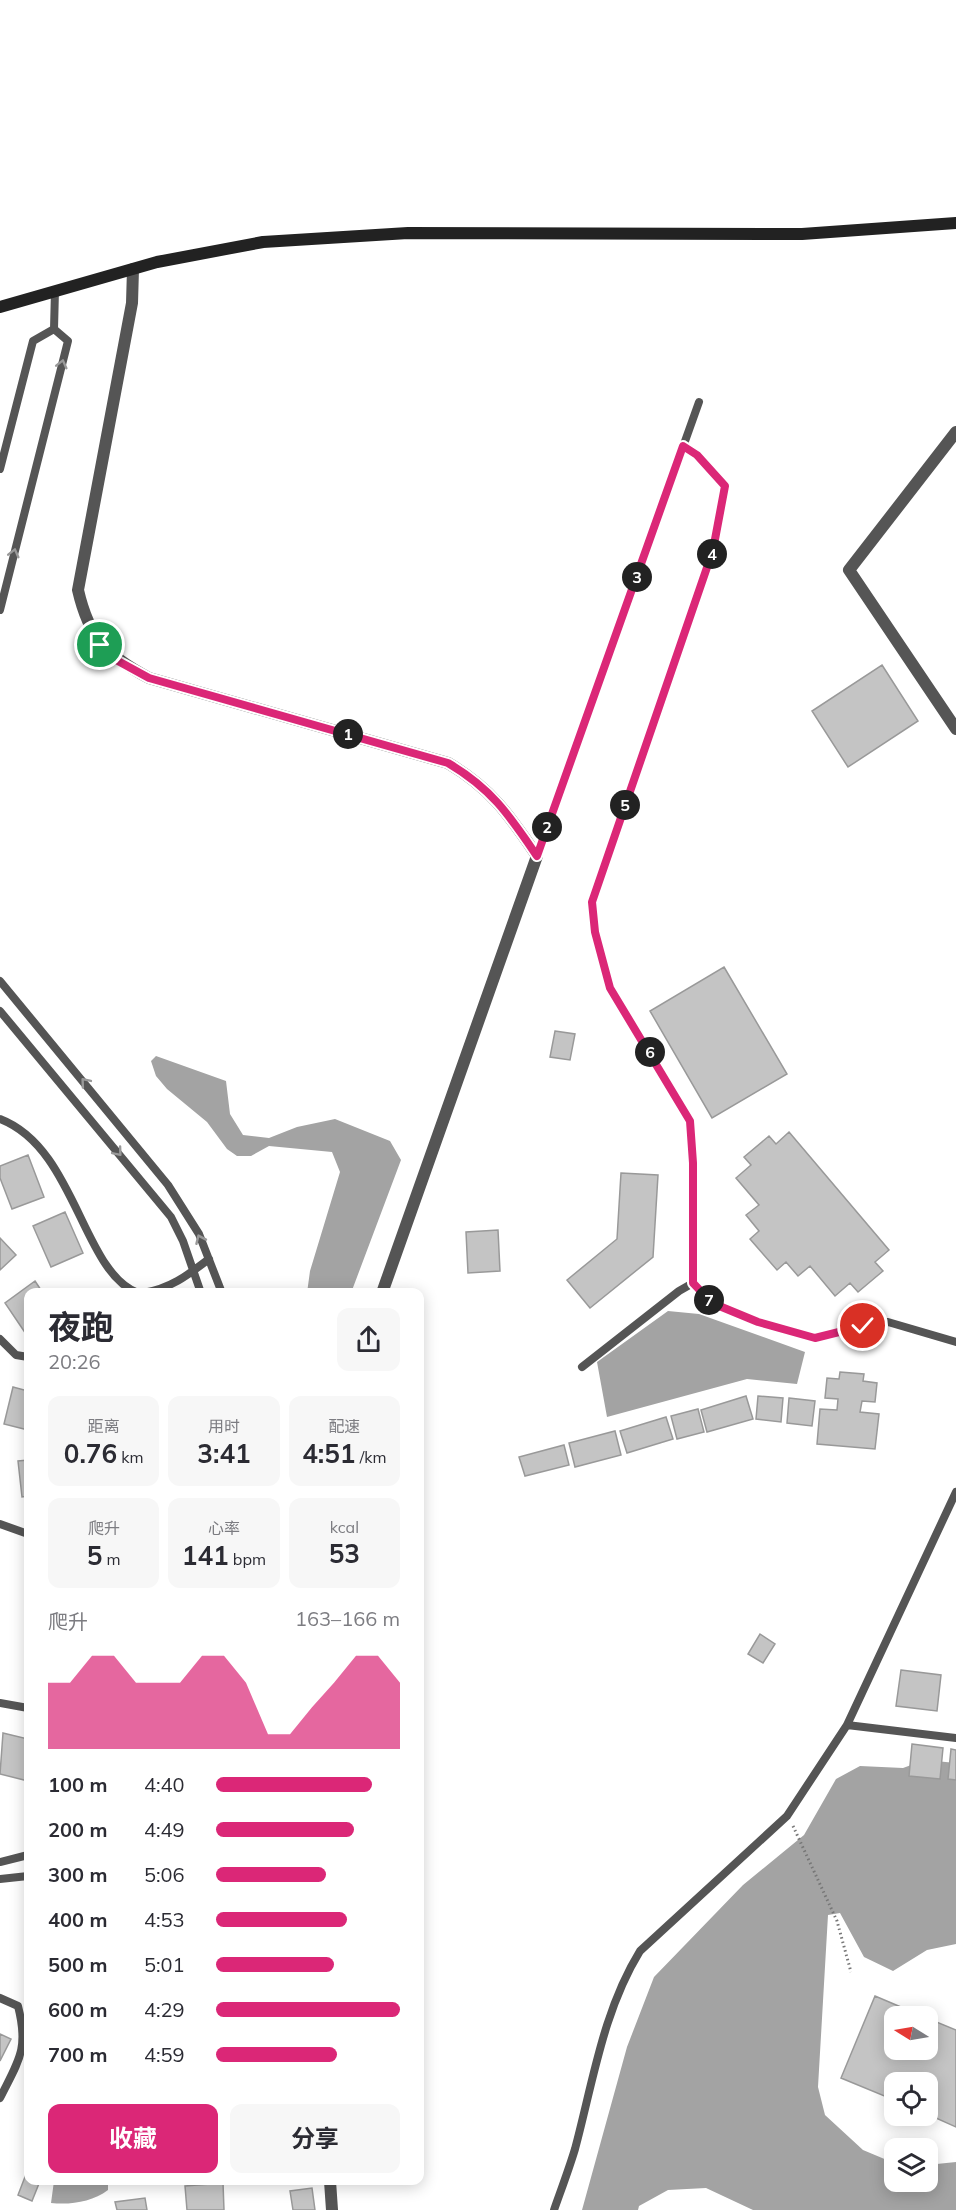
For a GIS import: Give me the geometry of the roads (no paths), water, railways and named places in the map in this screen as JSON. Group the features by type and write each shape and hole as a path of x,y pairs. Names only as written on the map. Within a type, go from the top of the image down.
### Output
{"main road":[{"path":"0,307 133,269 263,242 397,234 802,234 956,223"}],"street":[{"path":"133,269 132,303 78,590 83,612 100,645 118,661 149,678 448,763 475,779 503,807 537,856 384,1288"},
{"path":"956,432 849,570 956,729"},
{"path":"330,2185 332,2210"}],"lane":[{"path":"54,329 55,290"},
{"path":"0,469 33,341 54,329"},
{"path":"0,610 68,341 54,329"},
{"path":"537,856 699,402"},
{"path":"683,446 697,455 725,486 713,550 592,902 595,932 610,988 690,1121 693,1163 693,1283 712,1303 758,1322 815,1338 888,1322 956,1342"},
{"path":"0,981 168,1185 188,1213 220,1288"},
{"path":"0,1011 171,1217 199,1288"},
{"path":"0,1119 9,1122 37,1144 59,1174 108,1268 123,1288"},
{"path":"164,1288 194,1271 209,1259"},
{"path":"582,1366 679,1291 693,1283"},
{"path":"0,1339 16,1355 24,1356"},
{"path":"554,2210 574,2150 594,2067 626,1973 640,1952 787,1816 847,1725 956,1492"},
{"path":"0,1524 24,1533"},
{"path":"0,1703 24,1707"},
{"path":"847,1725 956,1738"},
{"path":"0,1862 24,1856"},
{"path":"0,1879 24,1876"},
{"path":"0,1998 18,2006 23,2028 22,2054 0,2098"}]}
